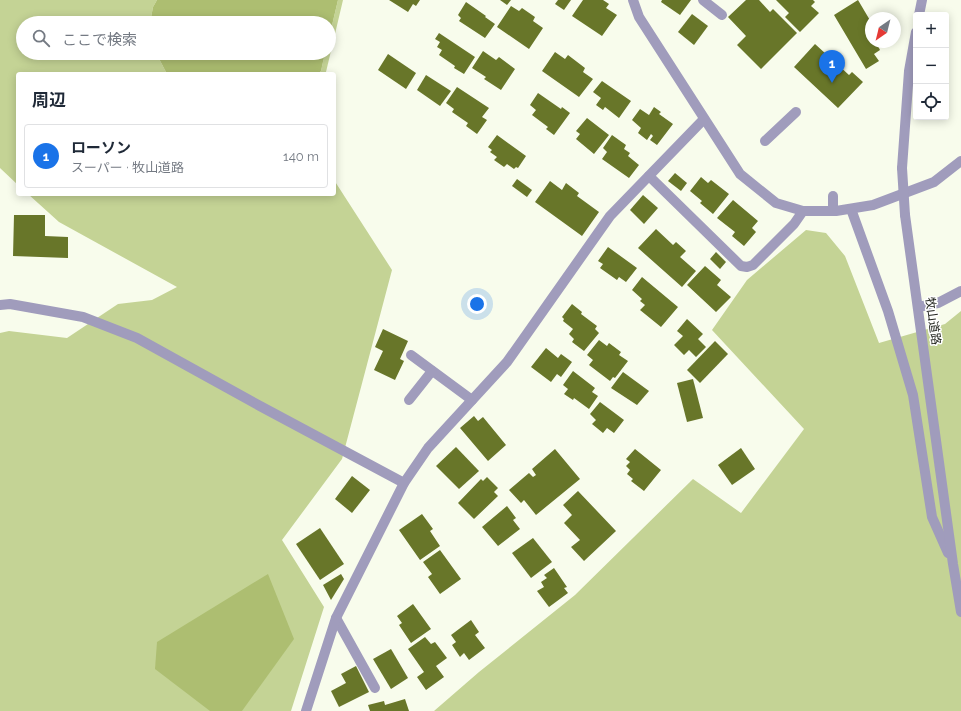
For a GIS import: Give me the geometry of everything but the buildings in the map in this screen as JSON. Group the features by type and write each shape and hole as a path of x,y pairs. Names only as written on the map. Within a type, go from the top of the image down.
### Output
{"street":[{"path":"633,0 639,17 740,174 776,203 803,211 833,211 873,205 934,182 961,161"},
{"path":"703,0 722,15"},
{"path":"920,12 922,0"},
{"name":"牧山道路","path":"913,48 909,71 902,168 905,215 953,564 961,612"},
{"path":"765,141 796,112"},
{"path":"306,711 336,618 404,483 428,448 507,362 610,216 704,119"},
{"path":"649,176 741,266 747,267 753,265 794,224 803,211"},
{"path":"833,196 833,211"},
{"path":"851,209 888,311 913,396 932,517 953,564"},
{"path":"918,307 938,303 961,291"},
{"path":"0,304 10,304 83,317 137,338 404,483"},
{"path":"0,310 10,304"},
{"path":"411,356 472,400"},
{"path":"409,400 432,371"},
{"path":"336,618 375,688"}],"shaded area":[{"path":"0,0 157,0 153,7 151,16 16,16 16,60 160,60 166,72 16,72 16,183 0,168"},
{"path":"157,0 338,0 334,16 151,16 153,7"},
{"path":"338,0 343,0 336,30 336,16 334,16"},
{"path":"160,60 323,60 320,72 166,72"},
{"path":"323,60 329,60 326,72 320,72"},
{"path":"336,183 392,270 342,459 282,540 324,607 291,711 0,711 0,333 9,331 67,338 118,304 152,300 177,287 59,222 30,196 336,196"},
{"path":"806,230 826,233 845,256 879,343 945,324 961,311 961,711 434,711 479,672 575,595 693,479 741,513 804,429 712,330 747,280"},
{"path":"268,574 294,639 242,711 210,711 155,669 157,642"}],"place":[{"name":"ローソン","path":"832,83"}]}
